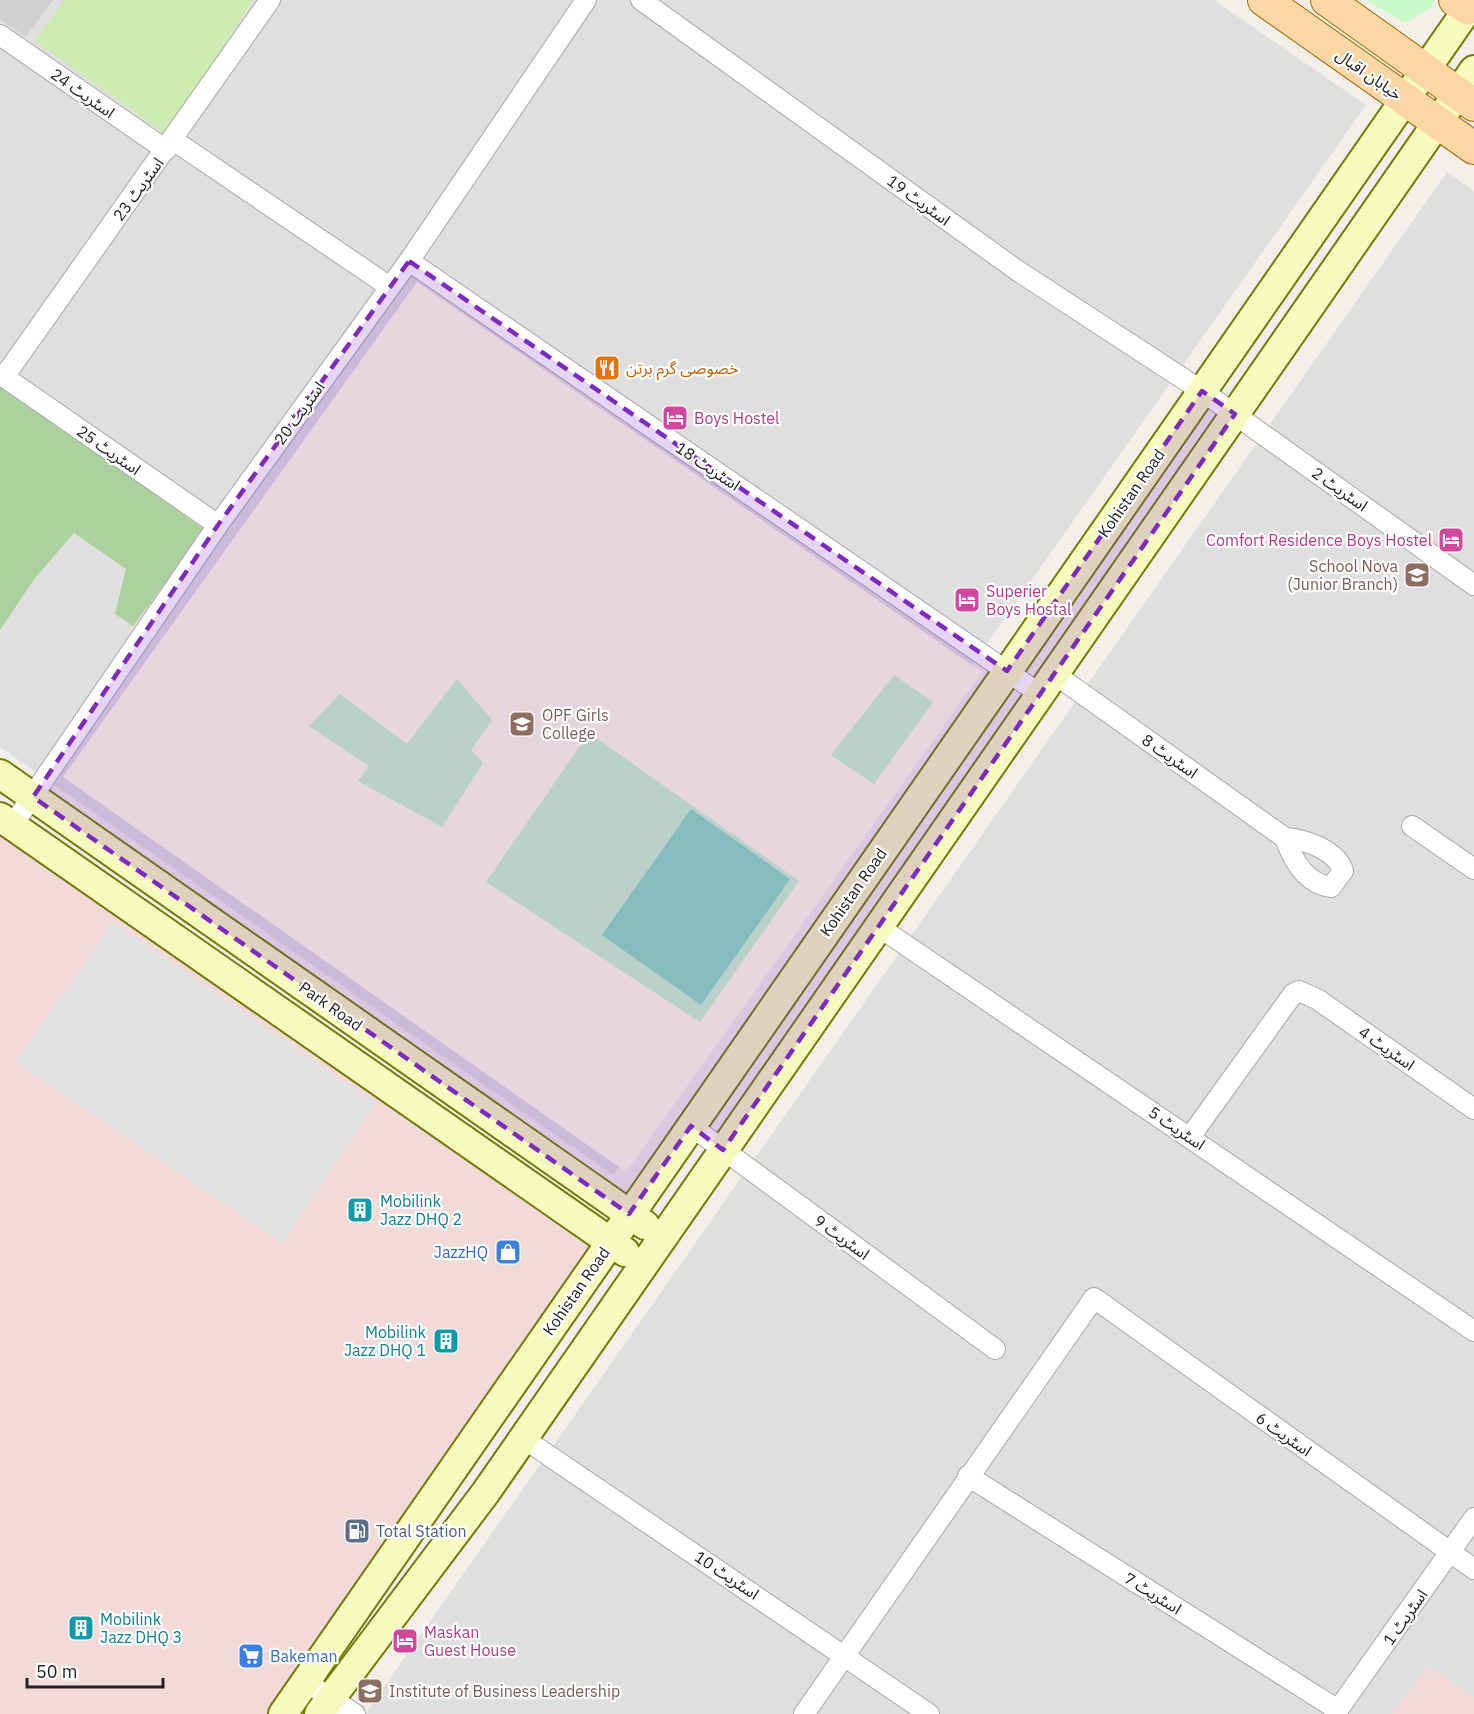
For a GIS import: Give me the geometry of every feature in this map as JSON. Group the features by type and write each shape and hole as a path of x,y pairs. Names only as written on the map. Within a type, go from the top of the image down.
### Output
{"main road":[{"name":"خیابان اقبال","path":"1264,0 1474,148"},
{"path":"1327,0 1424,71 1469,89"}],"street":[{"name":"اسٹریٹ 23","path":"2,376 170,145 270,0"},
{"name":"اسٹریٹ 20","path":"6,821 33,797 218,525 409,261 586,0"},
{"name":"اسٹریٹ 19","path":"641,0 1018,271 1235,414"},
{"name":"Kohistan Road","path":"284,1714 490,1414 1405,99 1466,3"},
{"name":"اسٹریٹ 24","path":"0,35 390,287"},
{"path":"325,1706 486,1492 1438,122 1469,89"},
{"name":"اسٹریٹ 18","path":"409,261 1007,671 1048,684"},
{"name":"اسٹریٹ 25","path":"2,376 218,525"},
{"name":"اسٹریٹ 2","path":"1235,414 1474,585"},
{"name":"اسٹریٹ 8","path":"1048,684 1285,838"},
{"name":"Park Road","path":"0,774 663,1238"},
{"name":"Park Road","path":"6,821 644,1265"},
{"path":"1412,826 1474,869"},
{"name":"اسٹریٹ 5","path":"879,927 1474,1331"},
{"name":"اسٹریٹ 4","path":"1190,1137 1293,994 1299,991 1317,999 1474,1108"},
{"name":"اسٹریٹ 9","path":"691,1126 994,1349"},
{"name":"اسٹریٹ 6","path":"968,1476 1094,1298 1474,1569"},
{"path":"490,1414 523,1438"},
{"name":"اسٹریٹ 10","path":"523,1438 929,1714"},
{"path":"452,1469 486,1492"},
{"path":"804,1714 968,1476"},
{"name":"اسٹریٹ 7","path":"968,1476 1336,1712"},
{"name":"اسٹریٹ 1","path":"1336,1712 1474,1518"},
{"path":"306,1682 325,1706 355,1714"}],"highlighted area":[{"path":"409,261 1007,671 1202,391 1235,414 723,1150 691,1126 629,1214 33,797 218,525"}],"shaded area":[{"path":"0,0 1214,0 1366,105 613,1175 0,747"},
{"path":"0,0 53,0 26,37 0,19"},
{"path":"1447,172 1474,191 1474,1714 365,1714"},
{"name":"OPF Girls College","path":"417,282 982,672 626,1172 63,777"},
{"path":"0,818 610,1242 282,1714 0,1714"},
{"path":"113,922 376,1103 282,1243 15,1062"},
{"path":"1427,1666 1474,1697 1474,1714 1393,1714"}],"green space":[{"path":"64,0 253,0 167,135 35,41"},
{"path":"1366,0 1435,0 1430,8 1405,23"},
{"path":"0,383 205,530 133,626 115,614 126,569 74,533 35,578 0,630"},
{"path":"894,675 933,702 874,784 831,755"},
{"path":"457,679 492,720 471,750 483,763 442,827 358,781 369,766 309,726 340,694 407,744"},
{"path":"589,733 799,881 700,1022 486,882"},
{"path":"691,809 790,879 701,1005 602,935"}],"place":[{"name":"خصوصی گرم برتن","path":"607,368"},
{"name":"Boys Hostel","path":"675,418"},
{"name":"Comfort Residence Boys Hostel","path":"1451,540"},
{"name":"School Nova (Junior Branch)","path":"1417,575"},
{"name":"Superier Boys Hostal","path":"967,600"},
{"name":"OPF Girls College","path":"522,724"},
{"name":"Mobilink Jazz DHQ 2","path":"360,1210"},
{"name":"JazzHQ","path":"508,1252"},
{"name":"Mobilink Jazz DHQ 1","path":"446,1341"},
{"name":"Total Station","path":"357,1531"},
{"name":"Mobilink Jazz DHQ 3","path":"81,1628"},
{"name":"Maskan Guest House","path":"405,1641"},
{"name":"Bakeman","path":"251,1656"},
{"name":"Institute of Business Leadership","path":"370,1691"}]}
